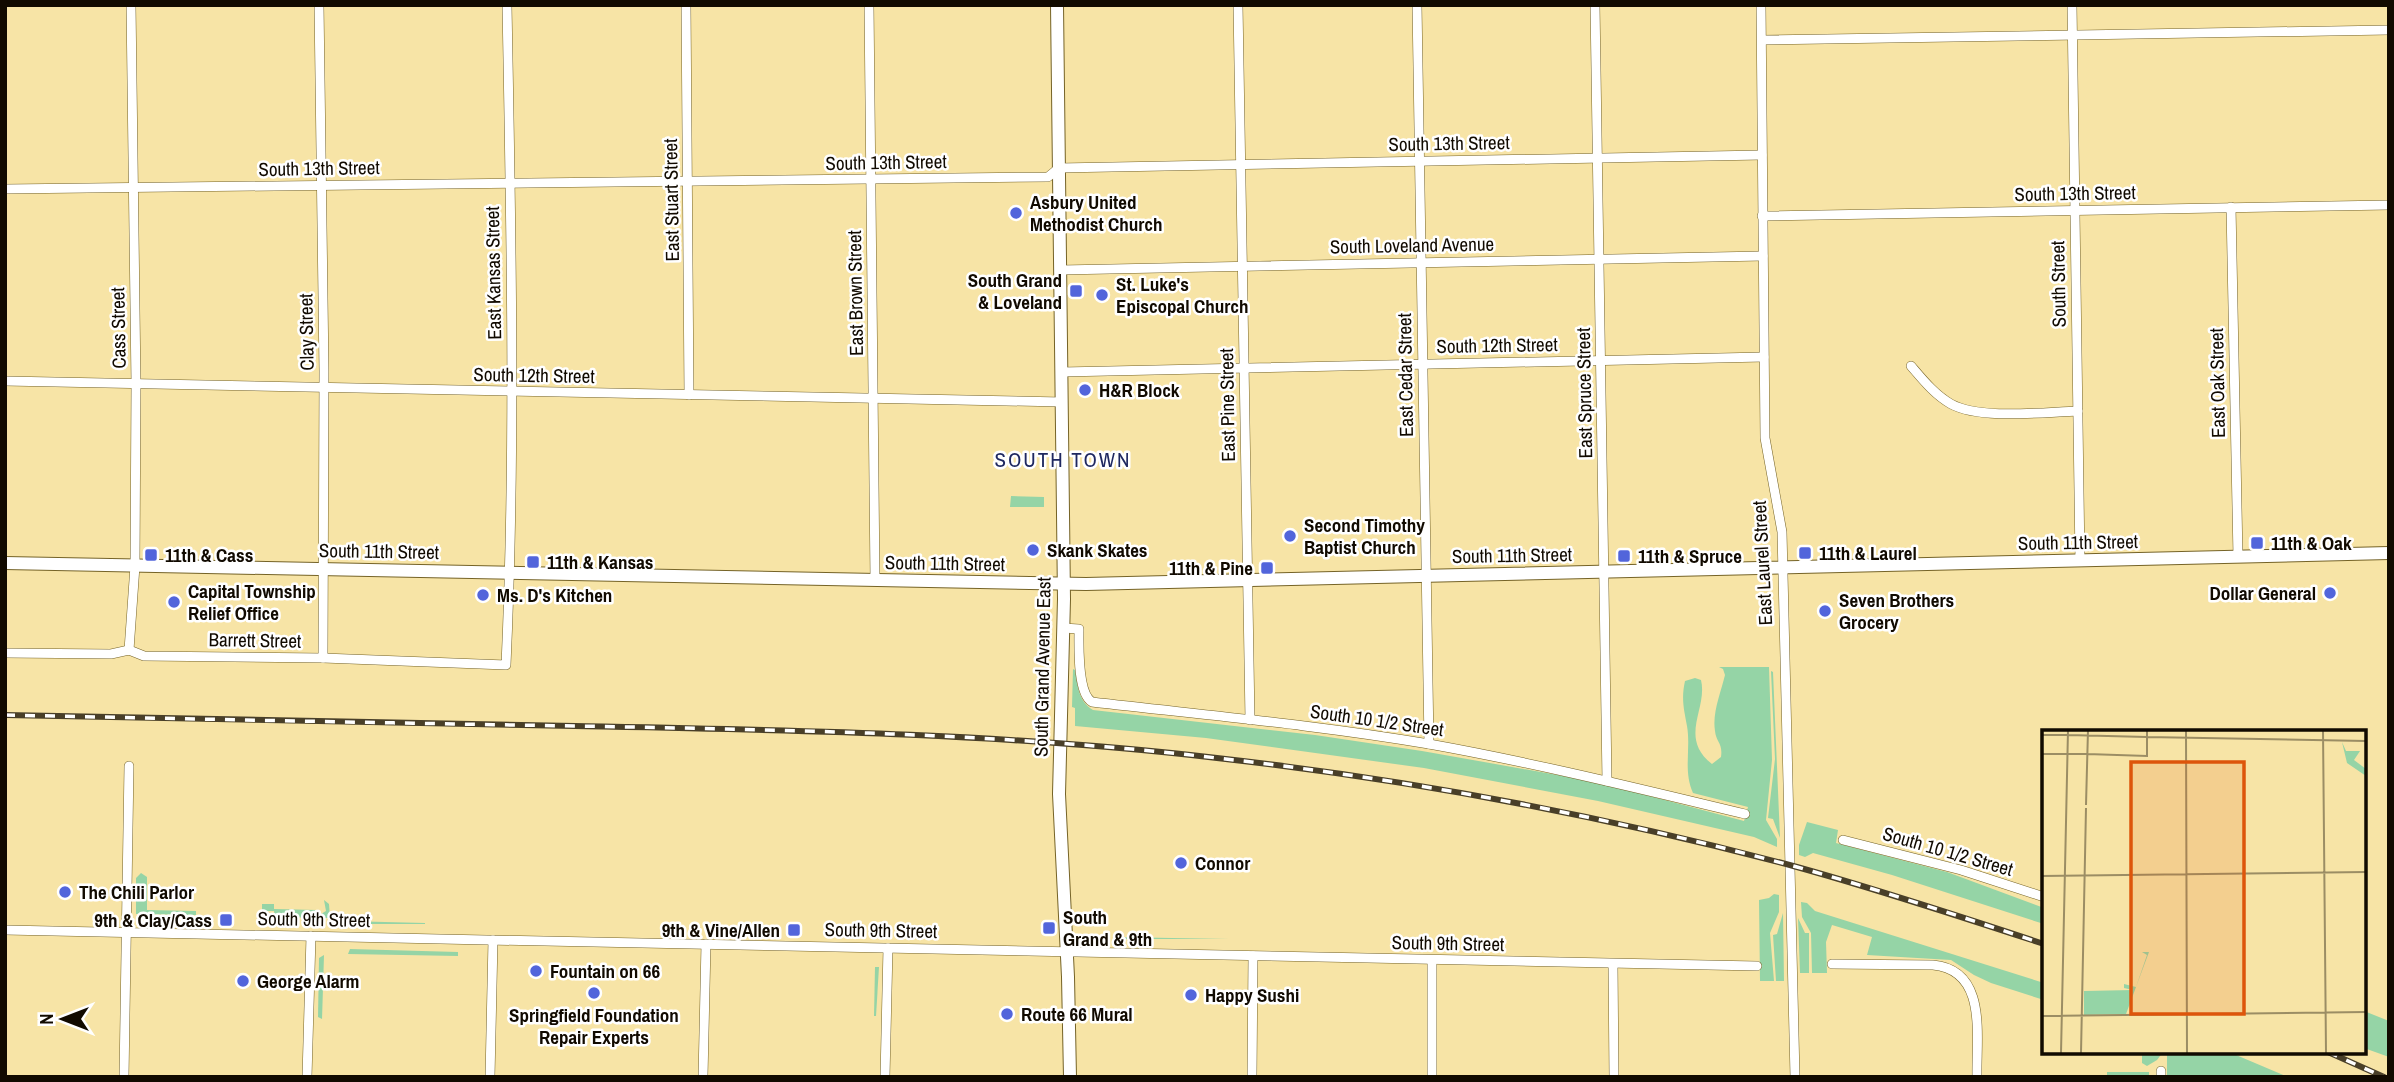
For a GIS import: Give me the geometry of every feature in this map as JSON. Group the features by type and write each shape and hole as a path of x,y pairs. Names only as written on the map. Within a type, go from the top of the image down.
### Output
{"street":[{"name":"Cass Street","path":"129,650 135,566 136,384 131,5"},
{"name":"Clay Street","path":"319,5 324,388 323,659"},
{"name":"East Kansas Street","path":"506,665 512,392 507,5"},
{"name":"East Stuart Street","path":"686,5 689,395"},
{"name":"East Brown Street","path":"869,5 875,580"},
{"name":"South Grand Avenue East","path":"1057,5 1064,584 1059,794 1070,1077"},
{"name":"East Pine Street","path":"1238,5 1250,720"},
{"name":"East Cedar Street","path":"1418,5 1429,744"},
{"name":"East Spruce Street","path":"1595,5 1607,781"},
{"name":"East Laurel Street","path":"1761,5 1765,438 1780,511 1795,1077"},
{"name":"South Street","path":"2072,5 2080,561"},
{"path":"1762,40 2389,30"},
{"name":"South 13th Street","path":"5,189 1048,177 1059,168 1762,155"},
{"name":"South 13th Street","path":"1762,216 2389,205"},
{"name":"East Oak Street","path":"2231,207 2238,557"},
{"name":"South Loveland Avenue","path":"1061,270 1763,256"},
{"name":"South 12th Street","path":"1062,372 1764,357"},
{"path":"1911,366 1937,394 1953,405 1973,411 2078,411"},
{"name":"South 12th Street","path":"5,381 1062,402"},
{"name":"South 11th Street","path":"5,563 1064,584 2389,554"},
{"name":"South 10 1/2 Street","path":"1063,628 1079,629 1084,693 1086,699 1092,702 1429,744 1607,781 1745,814"},
{"name":"Barrett Street","path":"5,653 111,654 129,650 144,656 506,665"},
{"path":"124,1077 129,766"},
{"name":"South 10 1/2 Street","path":"1843,840 1961,870 2042,896"},
{"name":"South 9th Street","path":"5,930 1757,966"},
{"path":"307,1077 311,936"},
{"path":"490,1077 493,940"},
{"path":"703,1077 706,944"},
{"path":"885,1077 888,948"},
{"path":"1252,1077 1253,956"},
{"path":"1432,960 1432,1077"},
{"path":"1614,964 1614,1077"},
{"path":"1832,964 1933,965 1944,966 1958,973 1974,997 1977,1077"}],"green space":[{"path":"1011,496 1044,497 1044,507 1010,507"},
{"path":"1719,667 1769,667 1772,760 1766,820 1777,839 1777,847 1754,837 1598,801 1424,768 1206,738 1075,726 1075,708 1072,707 1073,669 1082,698 1093,710 1315,735 1422,751 1597,782 1744,821 1748,807 1693,793 1688,776 1688,735 1683,699 1685,681 1695,678 1701,680 1701,702 1695,733 1702,754 1712,764 1721,757 1714,724 1725,675"},
{"path":"1771,671 1780,838 1773,819 1768,818 1775,759"},
{"path":"1807,822 1838,830 1836,843 1947,872 2042,907 2042,923 1892,875 1813,853 1805,857 1799,855 1799,845"},
{"path":"141,873 147,877 147,910 196,911 196,915 136,914 136,878"},
{"path":"1774,894 1779,895 1779,912 1770,933 1774,981 1760,981 1759,900"},
{"path":"324,900 329,904 330,918 275,917 274,911 262,911 262,904 274,904 274,909 317,910 321,914 326,911"},
{"path":"1801,902 1807,903 1815,911 2042,982 2042,999 1991,983 1951,960 1867,955 1872,937 1832,925 1826,942 1827,973 1812,973 1811,933 1802,917"},
{"path":"1783,913 1784,981 1776,981 1773,935 1777,934"},
{"path":"1798,918 1805,933 1809,933 1809,973 1800,973"},
{"path":"345,921 425,923 425,924 348,924"},
{"path":"1115,937 1229,939 1118,939"},
{"path":"350,949 458,952 458,956 348,954"},
{"path":"324,955 322,1019 318,1017 319,958"},
{"path":"875,967 879,967 874,1016"},
{"path":"2366,1012 2389,1021 2389,1057 2366,1049"},
{"path":"2142,1054 2162,1054 2147,1066 2142,1063"},
{"path":"2167,1054 2234,1054 2288,1077 2167,1077"},
{"path":"2107,1072 2149,1072 2149,1077 2107,1077"}],"railway":[{"path":"5,715 896,734 1057,743 1217,758 1436,789 1654,832 1797,867 2042,943"},
{"path":"2332,1054 2384,1077"}],"place":[{"name":"Asbury United Methodist Church","path":"1016,213"},
{"name":"South Grand & Loveland","path":"1076,291"},
{"name":"St. Luke's Episcopal Church","path":"1102,295"},
{"name":"H&R Block","path":"1085,390"},
{"name":"Second Timothy Baptist Church","path":"1290,536"},
{"name":"11th & Oak","path":"2257,543"},
{"name":"Skank Skates","path":"1033,550"},
{"name":"11th & Laurel","path":"1805,553"},
{"name":"11th & Cass","path":"151,555"},
{"name":"11th & Spruce","path":"1624,556"},
{"name":"11th & Kansas","path":"533,562"},
{"name":"11th & Pine","path":"1267,568"},
{"name":"Dollar General","path":"2330,593"},
{"name":"Ms. D's Kitchen","path":"483,595"},
{"name":"Capital Township Relief Office","path":"174,602"},
{"name":"Seven Brothers Grocery","path":"1825,611"},
{"name":"Connor","path":"1181,863"},
{"name":"The Chili Parlor","path":"65,892"},
{"name":"9th & Clay/Cass","path":"226,920"},
{"name":"South Grand & 9th","path":"1049,928"},
{"name":"9th & Vine/Allen","path":"794,930"},
{"name":"Fountain on 66","path":"536,971"},
{"name":"George Alarm","path":"243,981"},
{"name":"Springfield Foundation Repair Experts","path":"594,993"},
{"name":"Happy Sushi","path":"1191,995"},
{"name":"Route 66 Mural","path":"1007,1014"}],"district":[{"name":"SOUTH TOWN","path":"1063,460"}]}
